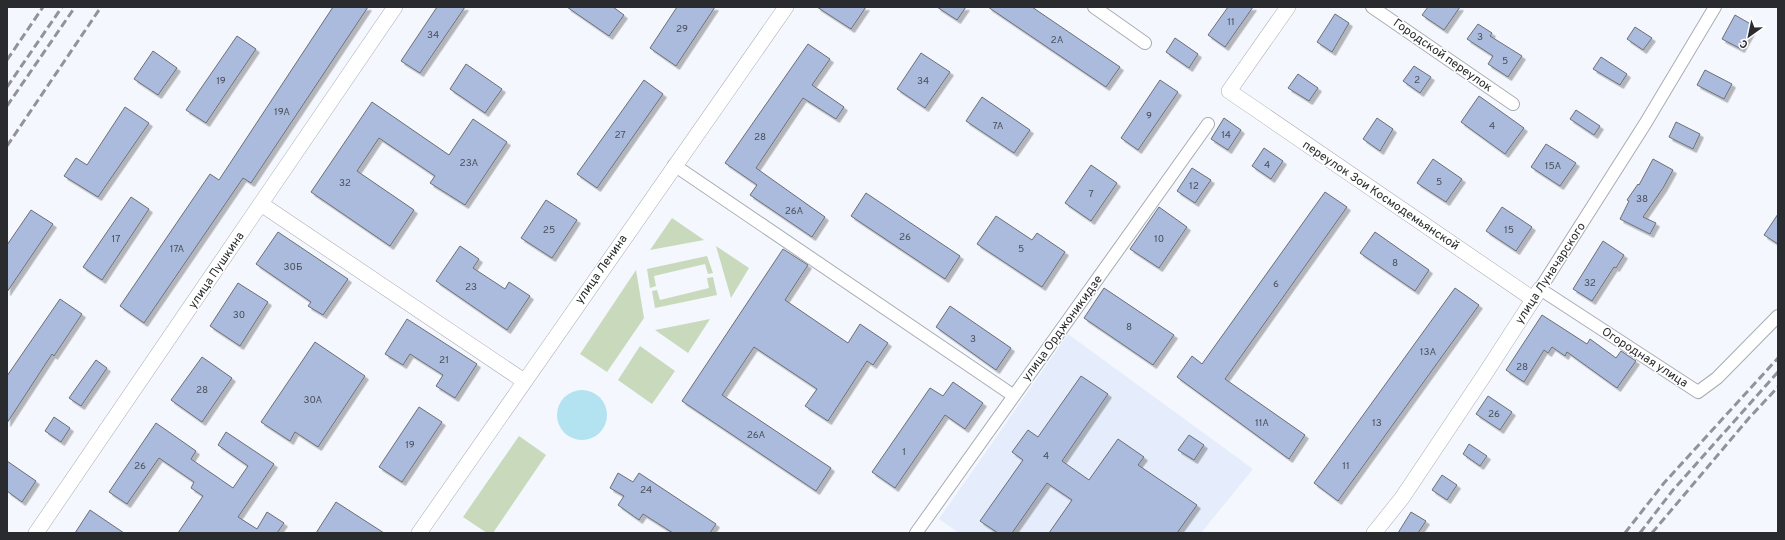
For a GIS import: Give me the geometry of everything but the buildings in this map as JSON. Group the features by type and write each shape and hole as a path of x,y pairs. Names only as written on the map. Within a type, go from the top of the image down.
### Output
{"street":[{"name":"улица Пушкина","path":"36,533 395,7"},
{"name":"улица Ленина","path":"419,533 674,165 786,7"},
{"path":"1094,7 1146,43"},
{"name":"переулок Зои Космодемьянской","path":"1288,7 1229,91 1536,294"},
{"name":"Городской переулок","path":"1372,7 1513,104"},
{"name":"улица Луначарского","path":"1374,533 1415,478 1485,374 1645,124 1715,7"},
{"name":"улица Орджоникидзе","path":"916,533 1208,124"},
{"path":"674,165 1014,396"},
{"path":"261,204 524,381"},
{"name":"Огородная улица","path":"1536,294 1698,392 1717,378 1778,316"}],"shaded area":[{"path":"1068,334 1253,469 1201,533 959,533 939,519"}],"green space":[{"path":"672,218 704,240 650,250"},
{"path":"716,246 749,268 731,298"},
{"path":"707,256 713,273 708,274 705,264 654,276 656,286 650,288 647,269"},
{"path":"636,270 644,318 607,372 580,354"},
{"path":"713,277 717,295 655,308 652,291 657,290 660,300 709,288 707,278"},
{"path":"710,319 688,353 655,330"},
{"path":"640,346 675,371 652,404 618,380"},
{"path":"519,436 546,455 493,533 487,533 463,517"}],"water":[{"path":"582,390 592,392 600,397 605,405 607,415 605,425 600,433 592,438 582,440 572,438 564,433 559,425 557,415 559,405 564,397 572,392"}],"railway":[{"path":"7,60 43,7"},
{"path":"7,87 62,7"},
{"path":"7,106 75,7"},
{"path":"7,146 101,7"},
{"path":"1625,533 1664,483 1778,358"},
{"path":"1640,533 1673,490 1778,372"},
{"path":"1652,533 1749,418 1778,387"}]}
